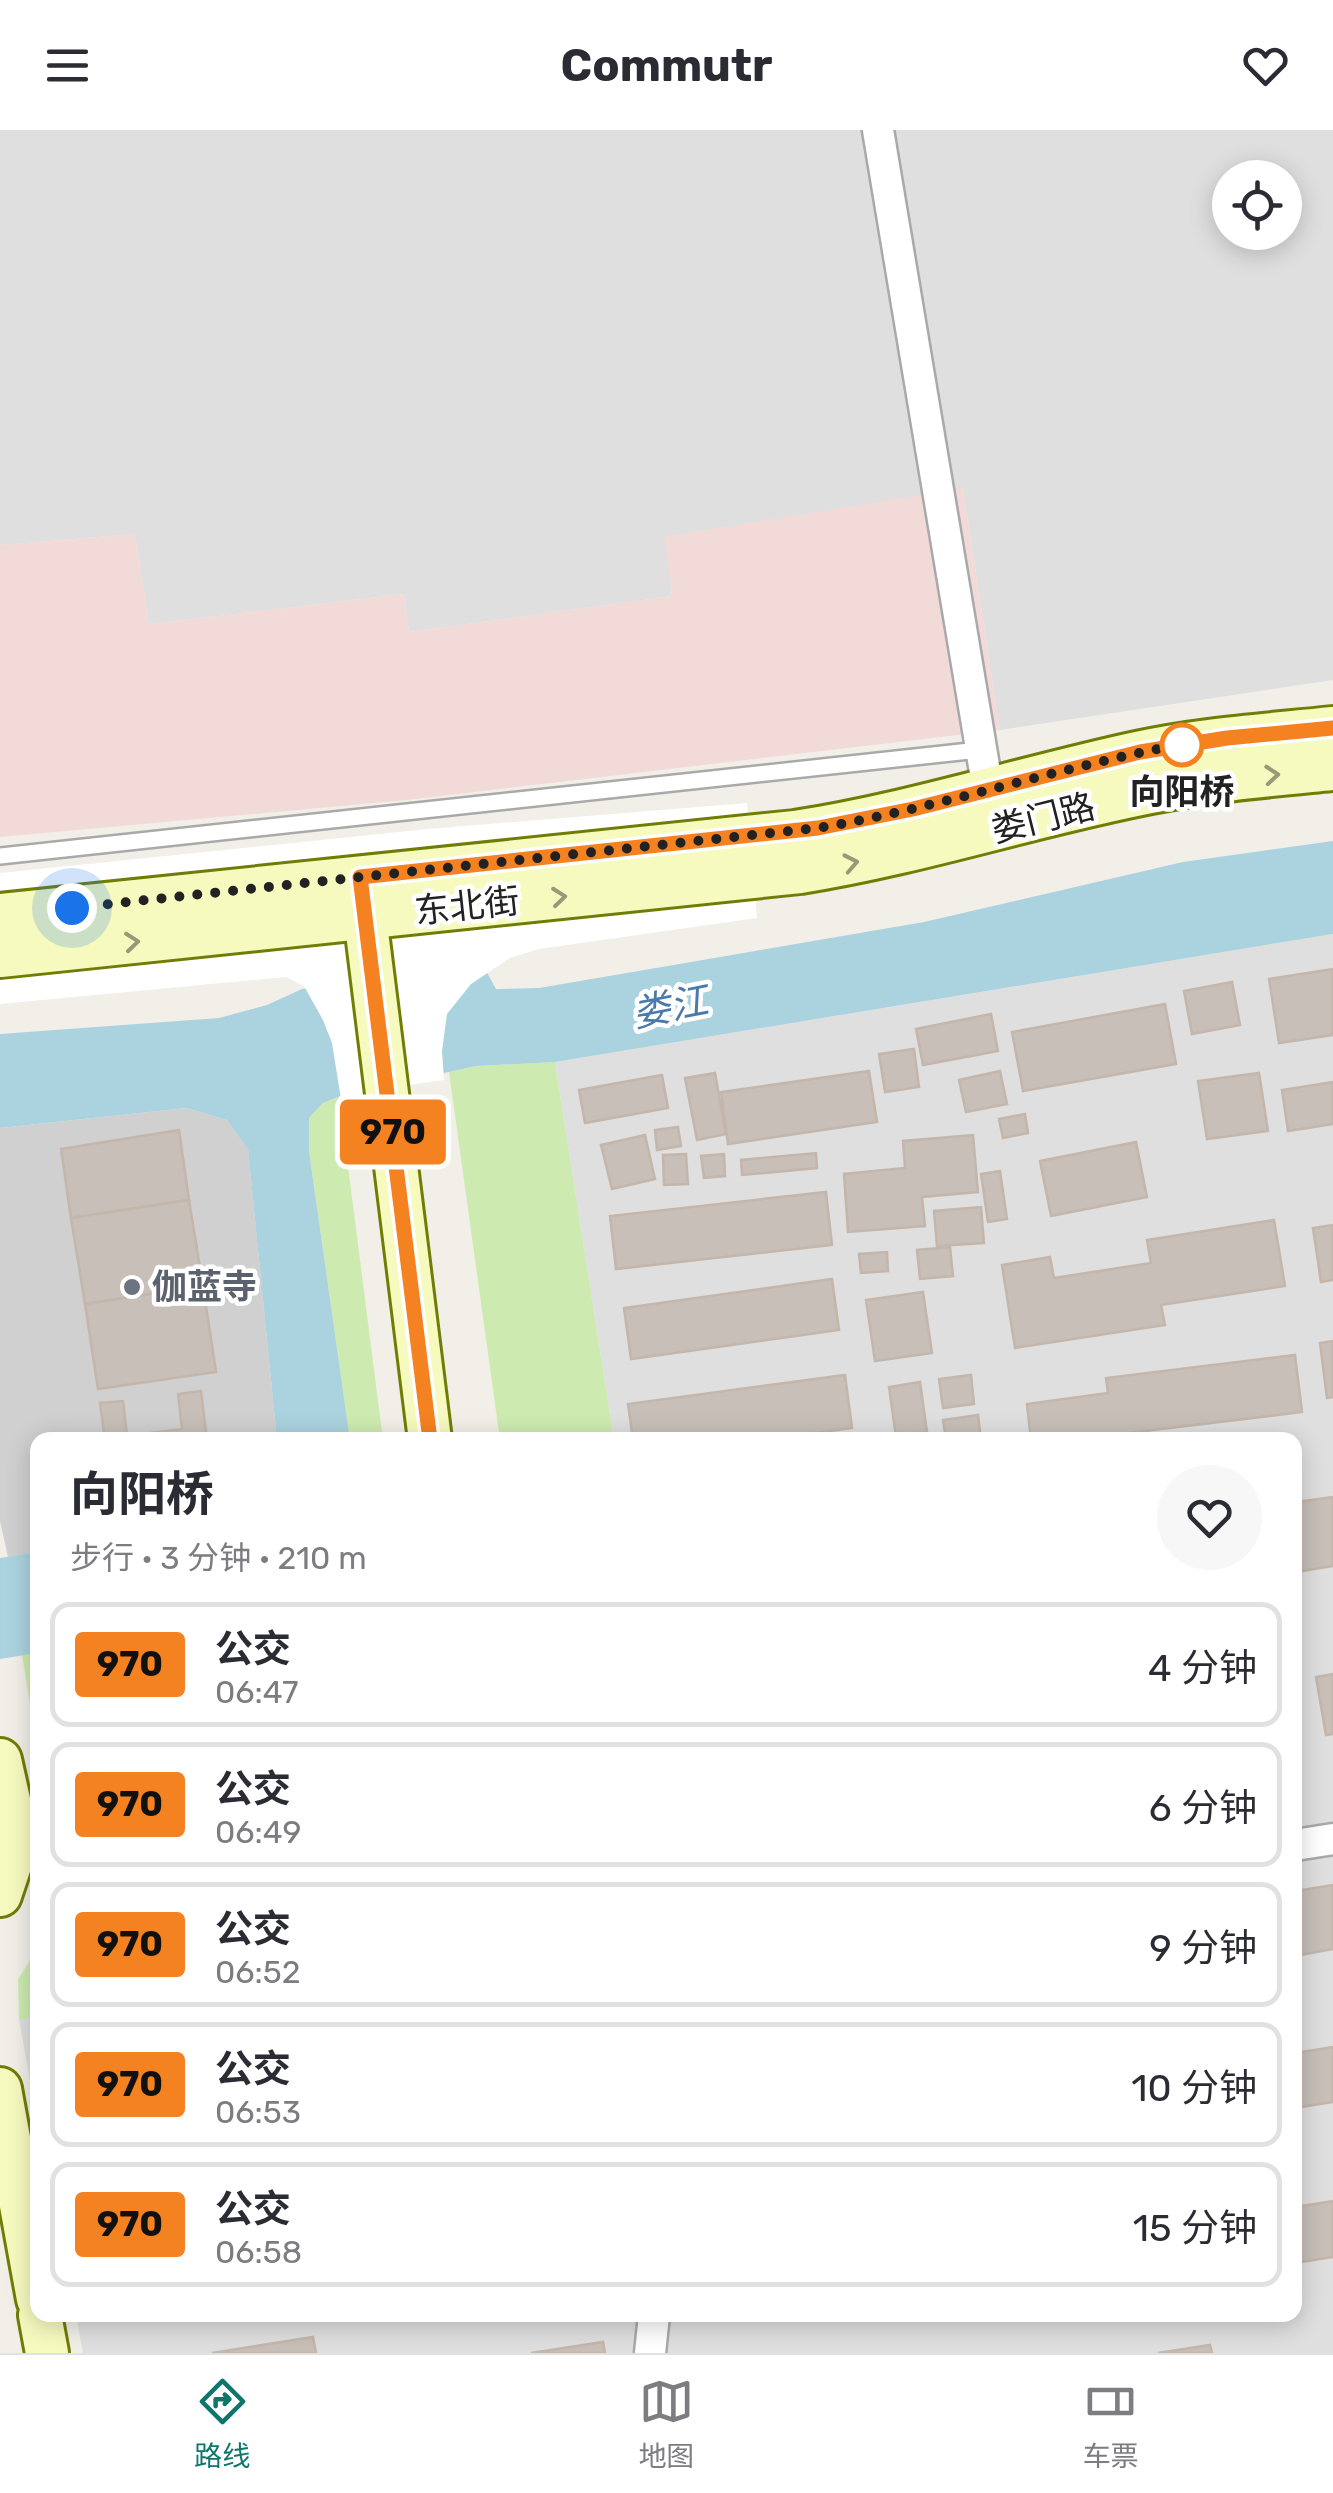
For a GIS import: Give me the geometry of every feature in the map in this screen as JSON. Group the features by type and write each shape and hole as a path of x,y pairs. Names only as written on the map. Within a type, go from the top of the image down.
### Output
{"main road":[{"name":"娄门路","path":"753,856 855,863 987,790 1166,748 1333,728"},
{"name":"娄门路","path":"987,790 1148,792 1232,778 1333,769"},
{"name":"东北街","path":"0,915 362,897 753,856"},
{"name":"东北街","path":"0,956 362,897"},
{"path":"362,897 429,1432"},
{"path":"0,1760 18,1840 0,1894"},
{"path":"0,2090 30,2254"},
{"path":"41,2322 47,2353"}],"street":[{"path":"878,130 987,790"},
{"path":"1302,1845 1333,1839"},
{"path":"650,2353 653,2322"}],"lane":[{"path":"0,856 987,790"}],"shaded area":[{"path":"0,130 1333,130 1333,680 1000,730 963,489 666,537 672,596 409,632 404,594 149,624 135,534 0,545"},
{"path":"963,488 1000,730 407,800 0,837 0,545 135,534 149,624 404,594 409,632 672,596 665,537"},
{"path":"1333,934 1333,2353 83,2353 77,2322 1302,2322 1302,1432 613,1432 555,1062"},
{"name":"伽蓝寺","path":"186,1108 227,1120 248,1148 276,1432 30,1432 30,1553 8,1557 0,1521 0,1128"},
{"path":"30,2018 30,2080 19,2020"}],"green space":[{"path":"555,1062 613,1432 499,1432 449,1072 476,1066"},
{"path":"339,1096 382,1432 349,1432 309,1151 309,1118 323,1103"},
{"path":"30,1654 30,1704 22,1655"},
{"path":"30,1961 30,2018 19,2020 18,1979"}],"water":[{"name":"娄江","path":"1333,841 1333,934 555,1062 476,1066 323,1103 309,1118 309,1151 349,1432 276,1432 248,1149 227,1120 186,1108 0,1128 0,1034 219,1018 267,1005 302,989 484,967 496,989 539,988 924,922 1183,862"},
{"path":"30,1553 30,1654 0,1659 0,1558"}],"pier":[{"path":"747,803 757,918 539,949 510,958 471,984 447,1014 442,1051 444,1080 341,1099 332,1043 323,1020 304,986 286,977 0,1004 0,873 428,829"}],"building":[{"path":"1333,969 1333,1035 1279,1043 1269,979"},
{"path":"1232,982 1240,1025 1192,1034 1184,991"},
{"path":"1165,1004 1176,1064 1023,1091 1012,1032"},
{"path":"991,1014 998,1051 923,1065 916,1029"},
{"path":"914,1049 919,1087 885,1092 879,1054"},
{"path":"869,1071 877,1122 728,1144 721,1092"},
{"path":"1000,1071 1007,1104 966,1112 959,1080"},
{"path":"715,1073 726,1134 697,1140 685,1078"},
{"path":"1259,1073 1268,1131 1207,1139 1198,1081"},
{"path":"662,1075 668,1108 585,1123 579,1090"},
{"path":"1333,1082 1333,1124 1288,1131 1282,1090"},
{"path":"1025,1114 1028,1133 1003,1138 999,1119"},
{"path":"678,1127 681,1146 657,1150 655,1130"},
{"path":"179,1130 189,1200 71,1218 61,1149"},
{"path":"645,1135 655,1179 612,1189 601,1145"},
{"path":"973,1135 978,1192 922,1197 925,1226 848,1232 844,1174 905,1168 903,1141"},
{"path":"1136,1142 1147,1197 1051,1216 1040,1161"},
{"path":"816,1153 817,1168 742,1175 741,1160"},
{"path":"686,1154 688,1184 664,1185 663,1155"},
{"path":"724,1154 725,1176 704,1178 701,1156"},
{"path":"1000,1171 1007,1219 988,1222 981,1174"},
{"path":"826,1192 832,1245 616,1269 610,1216"},
{"path":"189,1200 203,1286 85,1304 71,1218"},
{"path":"981,1207 984,1243 937,1246 934,1211"},
{"path":"1274,1220 1285,1286 1161,1305 1165,1325 1015,1348 1002,1265 1050,1257 1054,1278 1151,1263 1147,1240"},
{"path":"1333,1225 1333,1280 1321,1282 1313,1228"},
{"path":"950,1247 953,1276 920,1279 917,1250"},
{"path":"887,1252 888,1271 861,1273 859,1254"},
{"path":"832,1279 839,1330 631,1359 624,1308"},
{"path":"203,1286 216,1372 98,1389 85,1304"},
{"path":"923,1292 932,1353 875,1361 866,1300"},
{"path":"1333,1341 1333,1397 1327,1398 1320,1343"},
{"path":"1295,1355 1302,1412 1137,1432 1030,1432 1027,1404 1108,1393 1106,1378"},
{"path":"845,1375 852,1428 824,1432 632,1432 628,1404"},
{"path":"971,1375 974,1404 943,1408 939,1379"},
{"path":"920,1382 927,1432 895,1432 889,1387"},
{"path":"201,1391 206,1432 158,1432 182,1429 178,1394"},
{"path":"123,1401 127,1432 104,1432 100,1403"},
{"path":"978,1415 980,1432 945,1432 943,1420"},
{"path":"1333,1497 1333,1566 1302,1571 1302,1501"},
{"path":"1333,1674 1333,1734 1326,1735 1316,1677"},
{"path":"1333,1885 1333,1949 1302,1955 1302,1890"},
{"path":"1333,2047 1333,2102 1302,2107 1302,2052"},
{"path":"1333,2201 1333,2257 1302,2262 1302,2206"},
{"path":"313,2337 316,2353 212,2353"},
{"path":"603,2342 605,2353 531,2353"},
{"path":"1210,2345 1212,2353 1158,2353"}],"bus line":[{"name":"970","path":"429,1432 360,877 795,832 913,809 1140,752 1227,738 1333,728"}],"place":[{"name":"向阳桥","path":"1182,745"},
{"name":"伽蓝寺","path":"132,1287"}],"route":[{"path":"72,908 795,832 847,824 1195,742 1182,745"}]}
